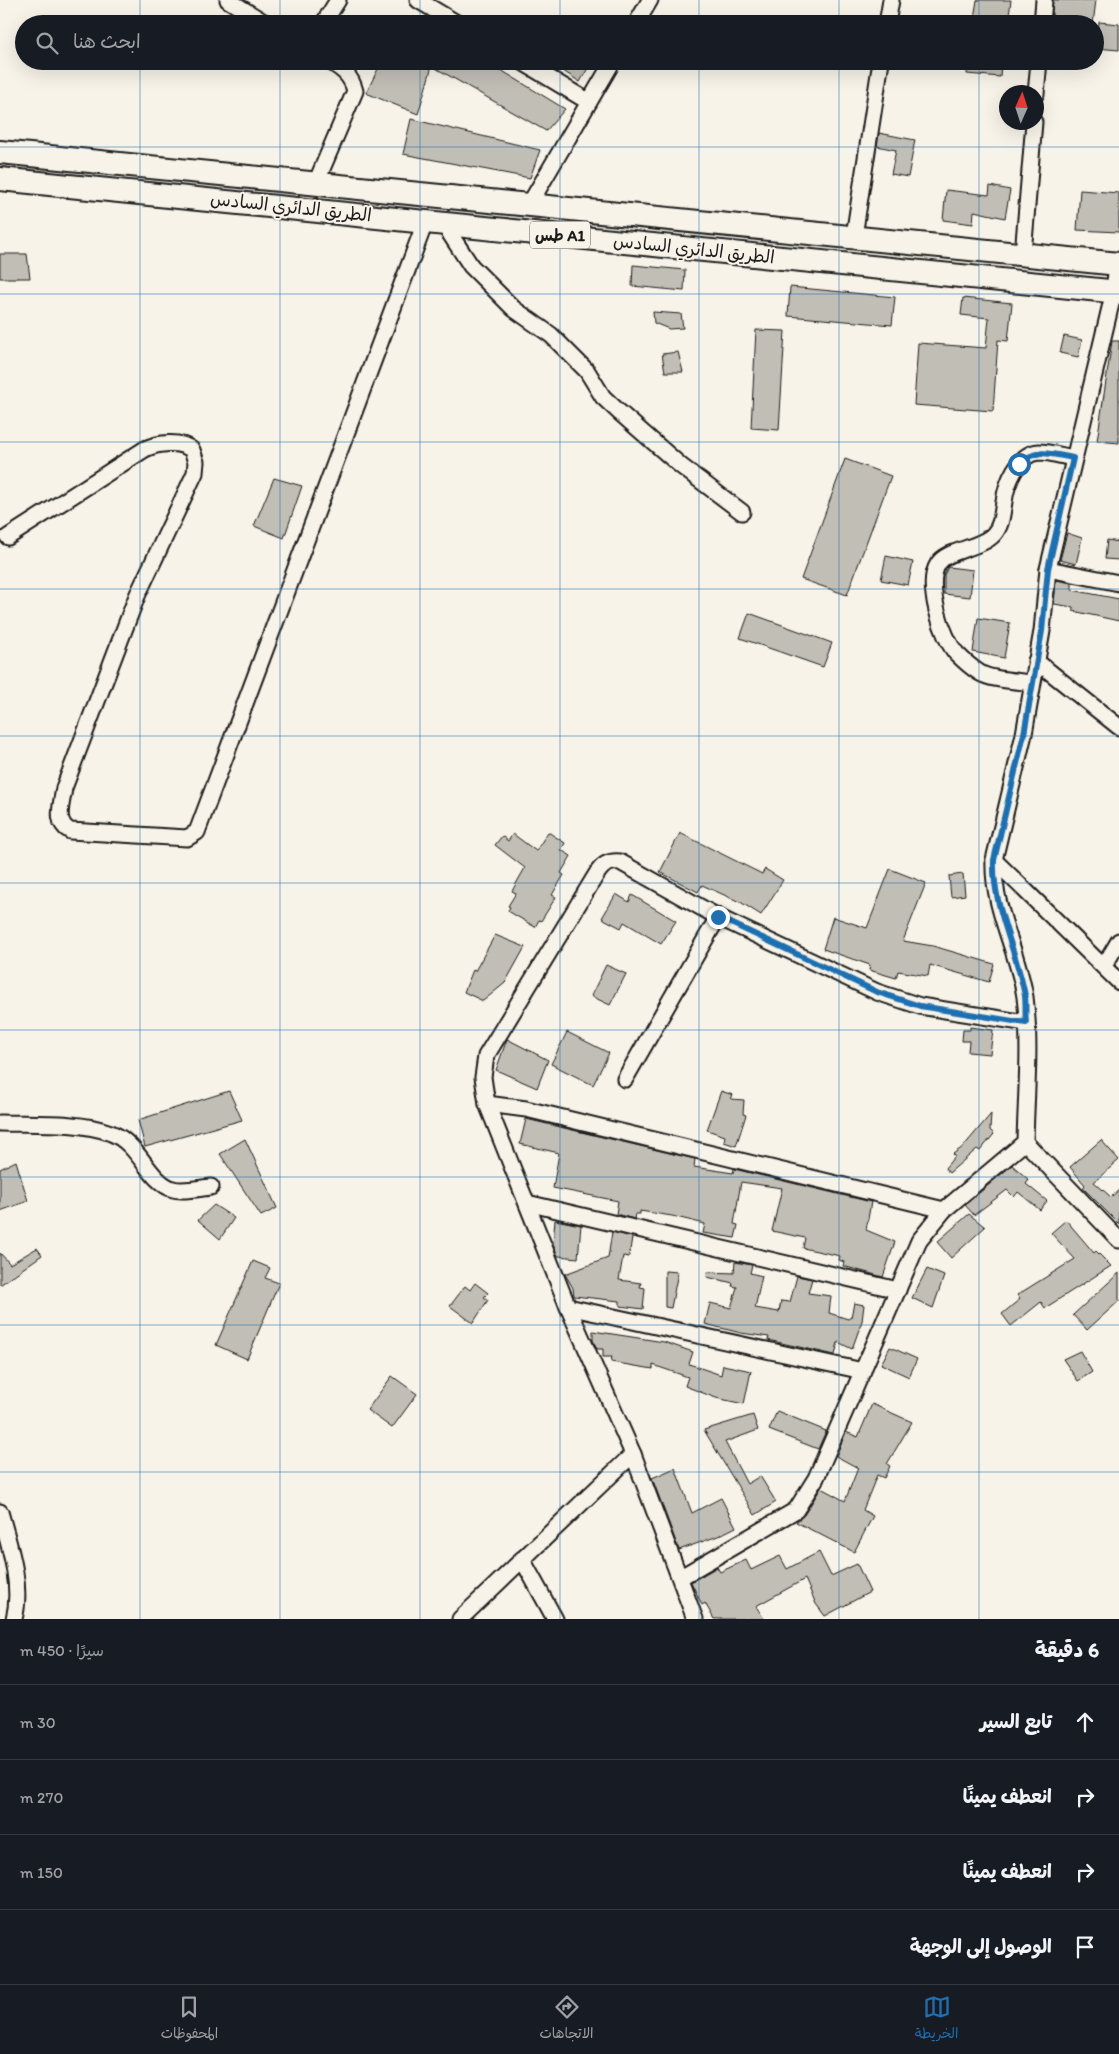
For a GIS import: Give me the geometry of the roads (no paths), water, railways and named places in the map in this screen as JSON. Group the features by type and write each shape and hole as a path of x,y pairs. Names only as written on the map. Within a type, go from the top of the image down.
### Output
{"highway":[{"name":"الطريق الدائري السادس","path":"0,152 854,236 1118,264"},
{"name":"الطريق الدائري السادس","path":"0,179 1116,292"}],"street":[{"path":"228,0 252,15"},
{"path":"329,15 338,0"},
{"path":"418,0 443,15"},
{"path":"641,15 650,0"},
{"path":"888,15 890,0"},
{"path":"1043,15 1044,0"},
{"path":"316,183 356,91 352,80 344,70"},
{"path":"536,70 590,102"},
{"path":"529,205 609,70"},
{"path":"854,236 880,70"},
{"path":"1037,85 1038,70"},
{"path":"1023,254 1033,130"},
{"path":"435,222 470,266 514,309 551,335 587,371 603,397 680,466 742,512"},
{"path":"8,537 152,445 180,444 192,450 196,462 196,473 137,596 64,788 60,820 63,827 70,831 187,838 197,832 435,222"},
{"path":"681,1577 796,1510 816,1478 919,1241 944,1210 1024,1142 1027,1083 1025,997 1004,926 993,876 994,860 1024,734 1042,631 1048,569 1073,458 1116,292 1118,264"},
{"path":"1032,683 981,674 955,652 936,611 933,594 934,572 942,558 974,546 993,535 1001,523 1005,490 1019,464 1030,454 1040,452 1073,458"},
{"path":"1048,569 1119,583"},
{"path":"1036,661 1119,727"},
{"path":"994,860 1119,982"},
{"path":"696,1619 633,1454 568,1307 487,1104 483,1077 486,1056 596,875 607,863 620,862 718,917 877,992 920,1006 1026,1023"},
{"path":"625,1078 718,917"},
{"path":"1104,966 1119,941"},
{"path":"487,1104 526,1109 944,1210"},
{"path":"0,1123 94,1128 113,1133 136,1150 159,1182 174,1189 211,1187"},
{"path":"1024,1142 1119,1240"},
{"path":"527,1203 898,1290"},
{"path":"568,1307 862,1371"},
{"path":"460,1619 633,1454"},
{"path":"0,1512 9,1542 16,1584 14,1619"},
{"path":"522,1559 555,1619"}]}
